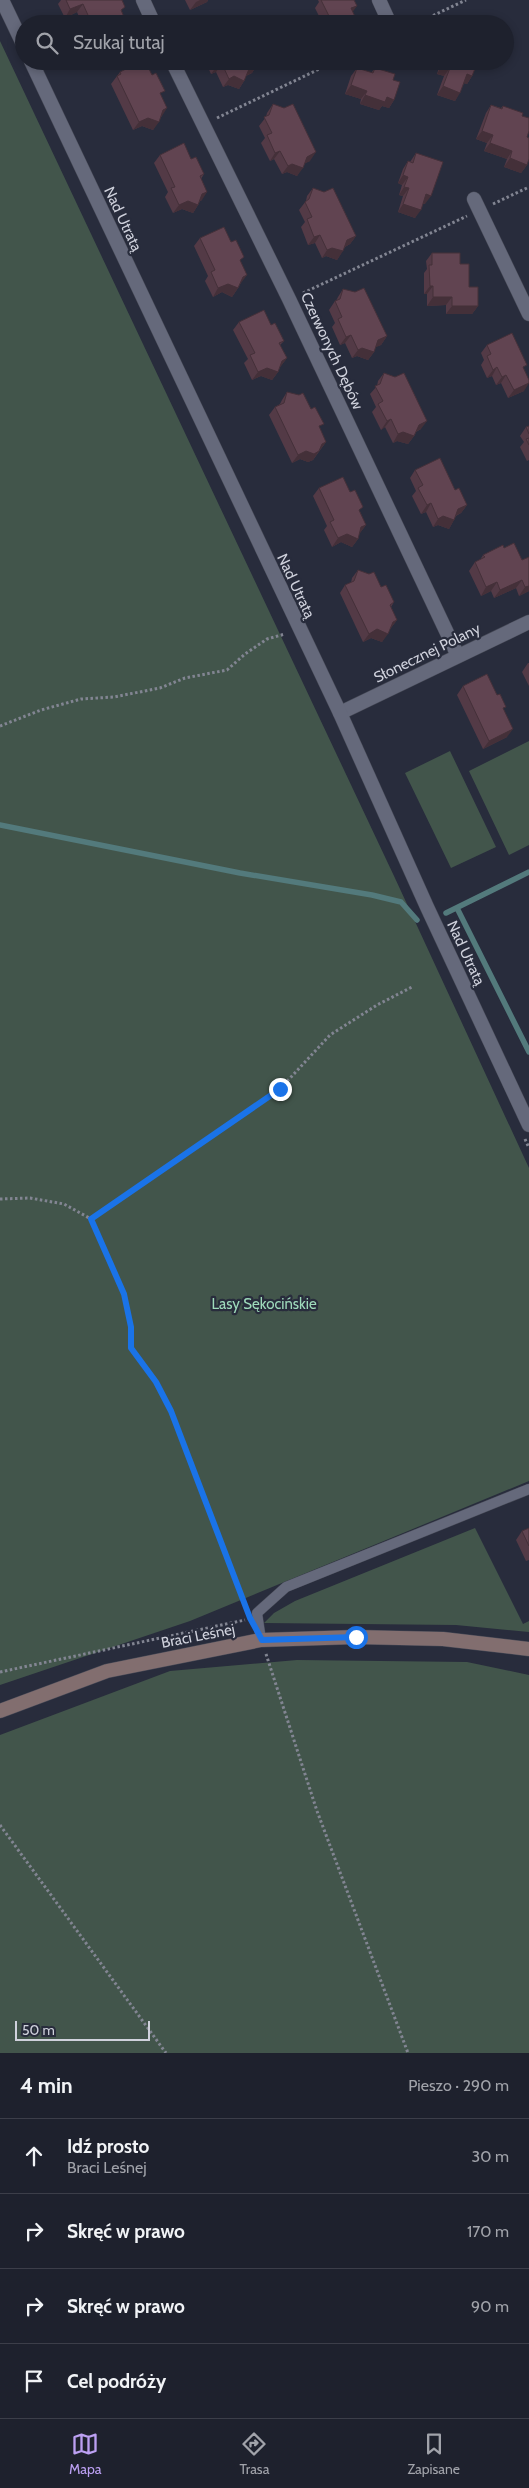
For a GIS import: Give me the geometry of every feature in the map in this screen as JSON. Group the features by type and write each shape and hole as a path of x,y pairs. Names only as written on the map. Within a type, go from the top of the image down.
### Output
{"main road":[{"name":"Braci Leśnej","path":"0,1711 107,1672 262,1640 356,1637 443,1639 529,1648"}],"street":[{"path":"2,0 15,27"},
{"path":"143,0 150,15"},
{"path":"379,0 386,15"},
{"name":"Nad Utratą","path":"35,70 340,713 427,907 529,1125"},
{"name":"Czerwonych Dębów","path":"176,70 289,299 458,656"},
{"path":"477,205 529,314"},
{"name":"Słonecznej Polany","path":"340,713 529,622"}],"lane":[{"path":"262,1640 257,1613 286,1587 529,1489"}],"path":[{"path":"434,15 466,0"},
{"path":"203,125 317,70"},
{"path":"289,299 477,205 529,187"},
{"path":"0,726 41,710 81,699 114,697 160,688 185,678 227,670 245,654 267,639 288,633"},
{"path":"91,1219 280,1089 330,1035 377,1005 412,987"},
{"path":"0,1199 30,1198 64,1204 91,1219 124,1294 131,1327 131,1348 156,1382 171,1411 247,1609"},
{"path":"0,1672 250,1618 262,1640 318,1811 408,2053"},
{"path":"0,1825 166,2053"}],"green space":[{"name":"Lasy Sękocińskie","path":"0,41 394,876 529,1168 529,1481 190,1621 0,1685"},
{"path":"529,741 529,845 509,855 469,771"},
{"path":"450,751 496,847 451,868 405,773"},
{"path":"475,1528 523,1624 529,1621 529,1632 456,1625 264,1623 274,1613 295,1601"},
{"path":"297,1660 467,1662 529,1675 529,2053 0,2053 0,1735 170,1671"}],"building":[{"path":"66,0 122,0 125,7 121,10 123,15 88,15 83,4 70,9"},
{"path":"321,0 354,0 357,6 351,8 354,15 328,15"},
{"path":"124,70 150,70 152,75 156,73 165,91 160,93 167,108 163,110 159,122 148,118 139,122 117,76 121,74 120,72"},
{"path":"225,70 249,70 244,81 234,76 229,79"},
{"path":"356,70 373,73 374,70 382,70 395,74 393,80 400,82 394,100 387,97 385,102 365,95 367,91 351,85"},
{"path":"449,70 474,70 472,76 467,74 460,93 443,86"},
{"path":"273,104 284,108 293,104 316,152 307,157 303,168 292,164 288,166 280,151 275,153 267,135 272,133 264,117 269,115"},
{"path":"491,105 502,109 503,106 523,113 522,116 529,118 527,137 529,138 529,159 527,165 510,158 512,151 490,143 493,135 482,131"},
{"path":"184,143 191,159 196,157 204,174 200,176 207,192 202,194 198,205 188,201 179,205 171,188 175,187 160,155"},
{"path":"416,153 443,162 431,196 426,194 421,210 403,204 409,188 404,187 408,177 403,175 408,161 413,163"},
{"path":"313,188 324,192 333,188 356,236 347,240 343,251 332,248 327,250 320,235 314,237 307,219 312,217 305,202 309,199"},
{"path":"224,227 231,242 236,240 244,257 240,260 247,275 243,277 238,288 228,284 218,288 211,272 215,270 200,238"},
{"path":"432,253 460,253 460,264 469,264 469,287 478,287 478,306 452,306 452,297 433,297 433,286 430,286 429,265 432,265"},
{"path":"364,288 387,336 378,340 374,352 362,348 358,350 351,335 346,337 338,319 342,317 335,301 340,299 343,289 355,292"},
{"path":"264,310 271,325 275,323 284,341 279,343 287,358 282,361 278,372 267,368 258,372 250,355 255,353 239,322"},
{"path":"512,333 527,365 523,367 529,380 529,383 514,390 506,375 502,377 497,367 493,370 487,356 491,354 487,345"},
{"path":"384,373 395,377 404,373 427,421 419,425 414,436 403,432 398,434 391,419 387,421 378,404 383,401 375,386 380,384"},
{"path":"287,392 299,395 303,393 311,409 315,407 324,424 319,426 326,442 314,454 306,451 298,455 275,407 284,403"},
{"path":"440,458 455,490 459,488 467,505 458,509 454,520 443,516 438,519 431,503 427,505 418,488 423,485 415,470"},
{"path":"343,477 350,492 355,490 363,507 359,510 366,525 361,527 358,539 347,534 338,538 330,522 334,520 319,488"},
{"path":"514,543 522,560 529,557 529,586 525,587 522,580 500,590 497,582 486,587 475,562 485,557 483,555 503,545 504,548"},
{"path":"358,570 369,574 374,572 381,587 386,585 394,602 390,605 397,620 393,622 388,634 377,629 369,634 345,585 354,581"},
{"path":"487,674 497,695 500,694 506,707 503,708 513,729 489,741 463,686"},
{"path":"529,1528 529,1546 522,1531"}],"waterway":[{"path":"0,825 240,873 372,895 401,902 417,920"},
{"path":"446,913 529,872"},
{"path":"457,908 529,1052"}],"route":[{"path":"280,1089 129,1191 91,1219 124,1294 131,1327 131,1348 156,1382 171,1411 250,1618 262,1640 356,1637"}]}
